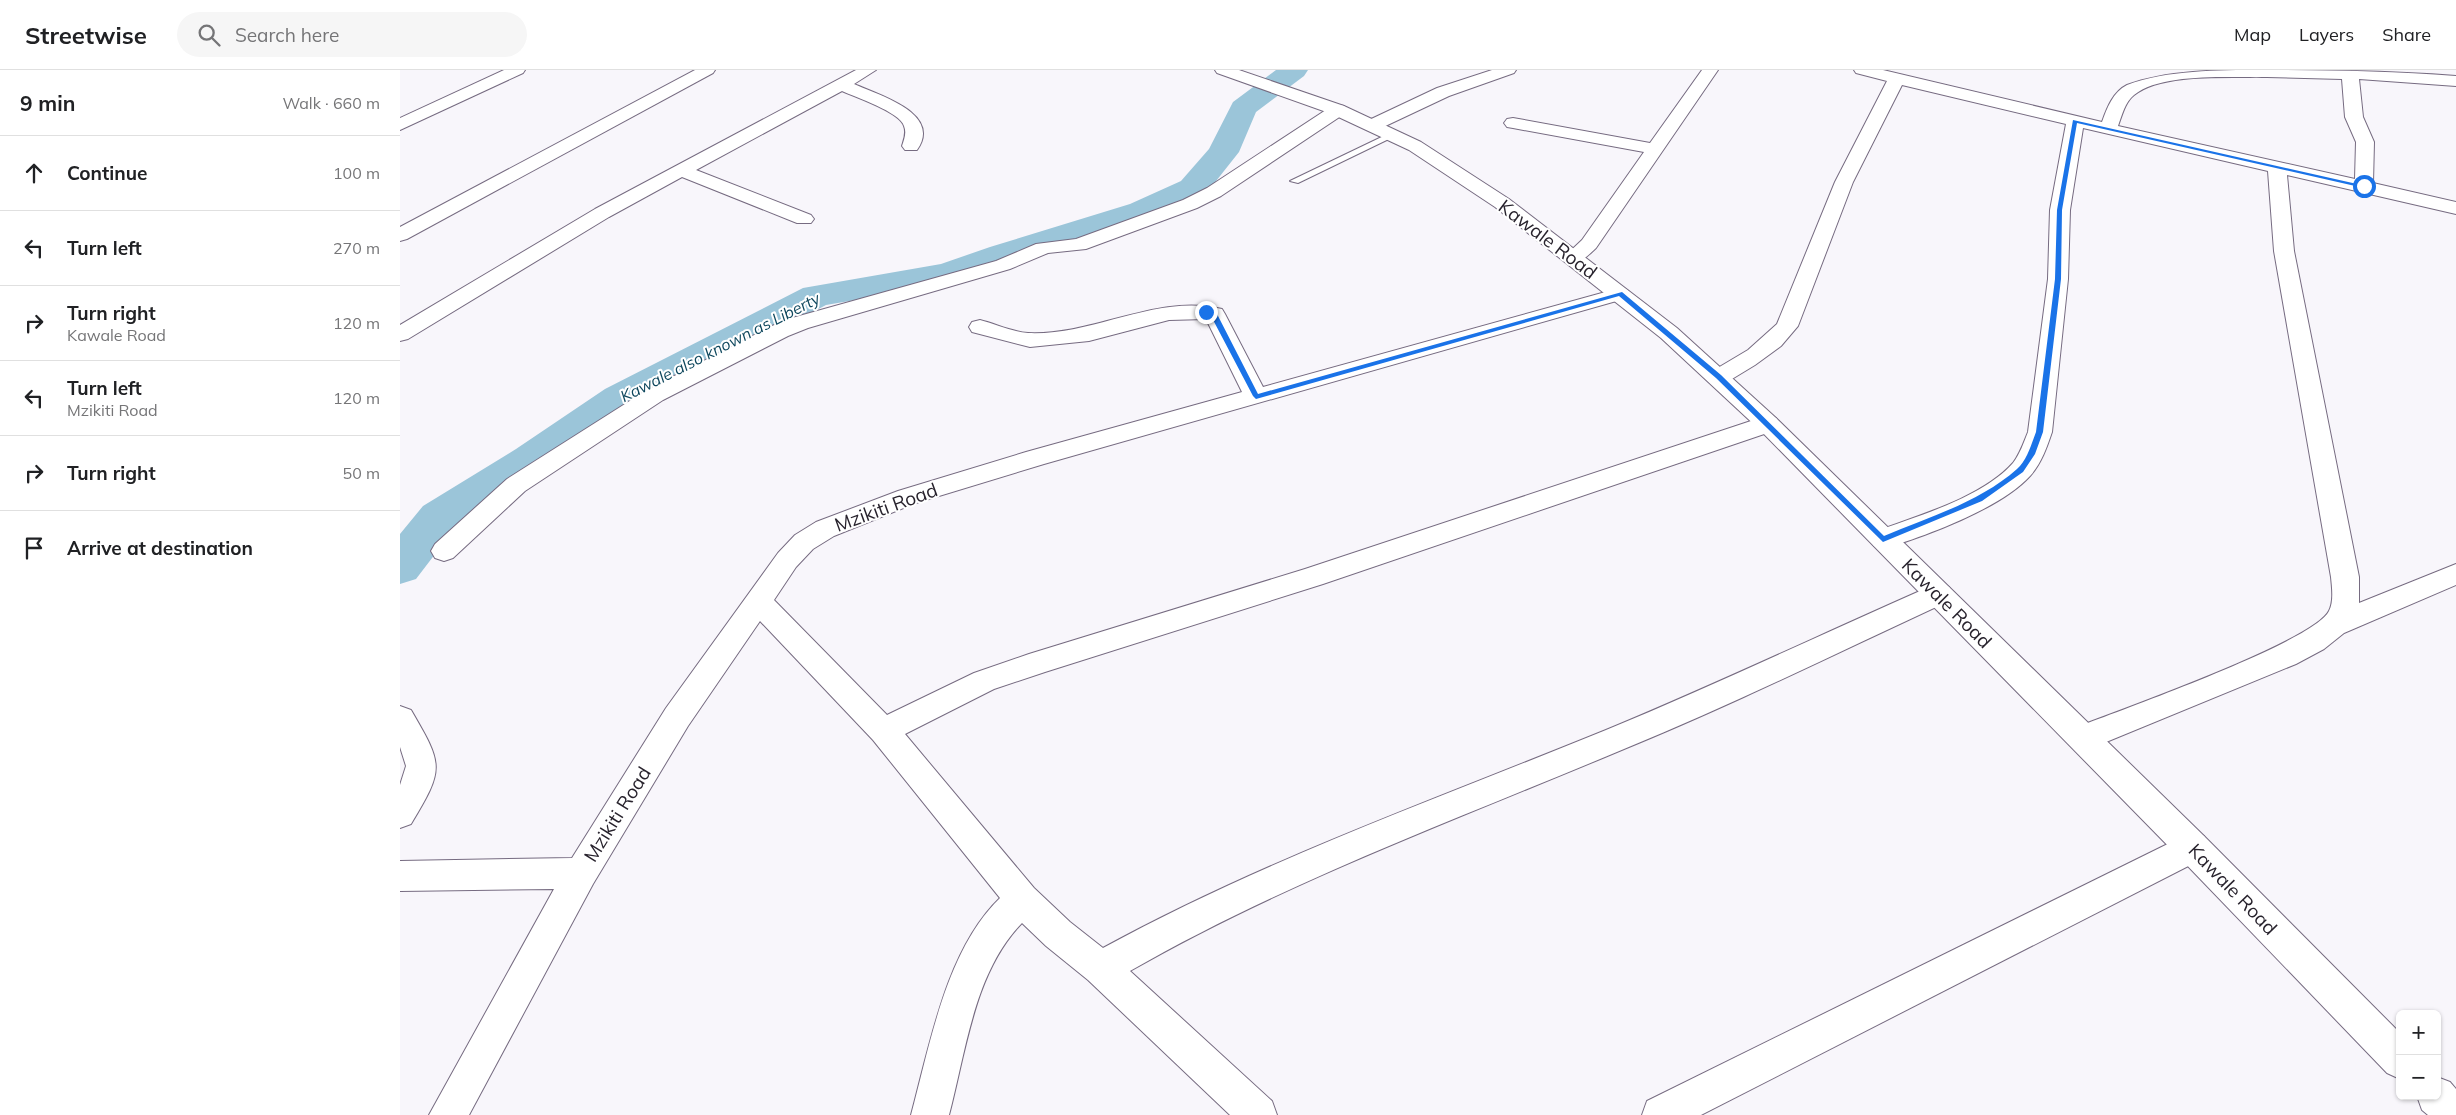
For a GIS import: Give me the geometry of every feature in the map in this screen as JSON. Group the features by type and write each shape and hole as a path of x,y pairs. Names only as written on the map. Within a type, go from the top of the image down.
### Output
{"street":[{"path":"400,125 517,70"},
{"path":"400,235 707,70"},
{"path":"400,334 602,213 868,70"},
{"name":"Kawale Road","path":"1223,70 1247,80 1338,110 1383,130 1452,169 1574,257 1719,377 2083,738 2396,1056"},
{"path":"1383,130 1443,92 1508,70"},
{"path":"1574,257 1589,244 1710,70"},
{"path":"1862,70 2108,129 2456,208"},
{"path":"1920,84 1934,70"},
{"path":"2108,129 2121,96 2132,88 2146,82 2183,75 2239,70 2295,70 2456,81"},
{"path":"2350,73 2354,117 2366,142 2364,186"},
{"path":"1719,377 1766,346 1779,336 1787,326 1844,182 1896,78"},
{"path":"843,85 902,113 912,122 914,127 915,132 911,146"},
{"path":"444,551 516,485 655,395 780,331 800,323 1003,265 1043,248 1079,246 1190,204 1214,192 1338,110"},
{"path":"1883,539 1979,499 2020,470 2032,454 2040,432 2058,279 2060,210 2075,121"},
{"path":"1513,123 1654,149"},
{"path":"2277,167 2284,250 2345,577 2346,602 2335,625"},
{"path":"683,171 804,219"},
{"name":"Mzikiti Road","path":"448,1115 581,873 677,717 787,560 804,542 825,529 854,517 983,474 1620,294"},
{"path":"980,327 1030,340 1088,334 1167,314 1206,312 1214,314 1256,396"},
{"path":"884,731 940,701 984,681 1030,665 1313,577 1768,424"},
{"path":"2083,738 2286,656 2335,625 2456,574"},
{"path":"1101,968 1176,926 1275,879 1618,738 1939,594"},
{"path":"758,600 884,731 1022,899 1058,934 1101,968 1258,1115"},
{"path":"400,719 421,756 422,770 418,784 400,814"},
{"path":"1662,1115 2192,848"},
{"path":"400,876 581,873"},
{"path":"930,1115 961,1003 978,960 996,927 1022,899"},
{"path":"2440,1100 2456,1115"}],"lane":[{"path":"1295,181 1383,130"}],"waterway":[{"name":"Kawale also known as Liberty","path":"400,567 439,517 531,459 619,398 816,296 948,274 1002,254 1142,211 1193,188 1223,152 1243,108 1294,70"}],"route":[{"path":"1206,312 1214,314 1256,396 1620,294 1669,333 1719,377 1883,539 1979,499 2002,485 2020,470 2032,454 2040,432 2058,279 2060,210 2075,121 2364,186"}]}
